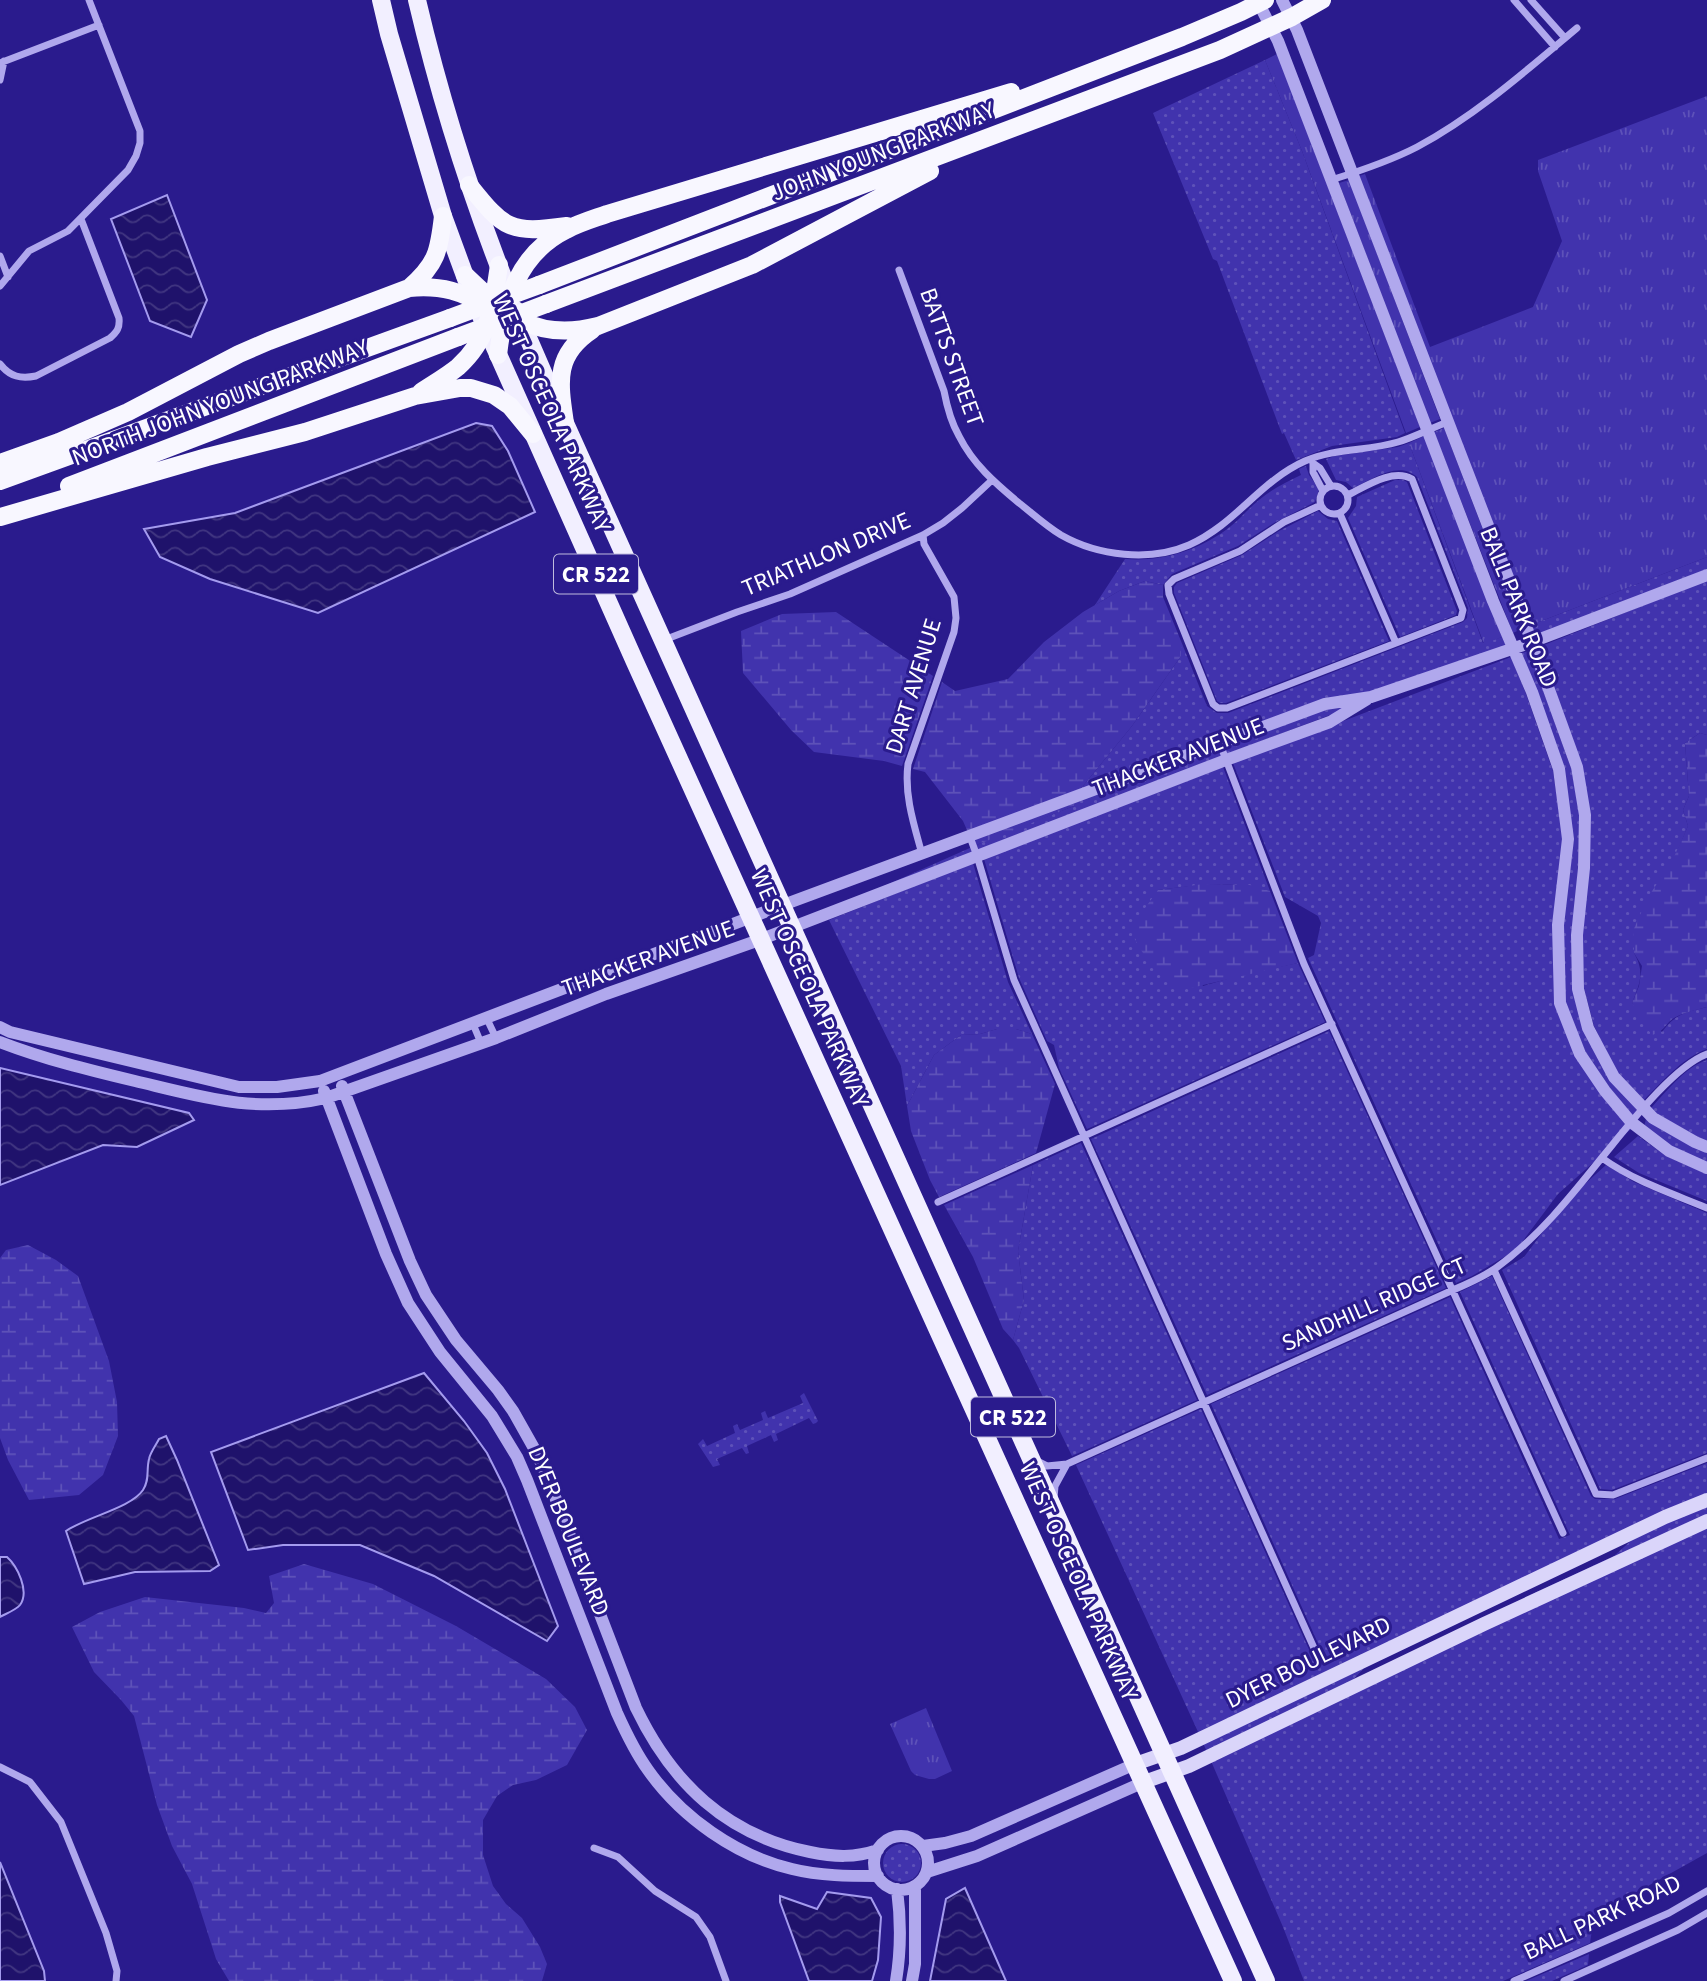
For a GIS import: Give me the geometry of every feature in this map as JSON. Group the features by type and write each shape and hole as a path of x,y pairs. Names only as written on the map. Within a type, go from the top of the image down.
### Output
{"highway":[{"name":"JOHN YOUNG PARKWAY","path":"458,337 1209,54 1292,17 1322,0"},
{"name":"JOHN YOUNG PARKWAY","path":"450,318 1128,58 1213,24 1261,1"},
{"path":"415,396 456,369 468,356 533,256 553,238 577,225 716,180 1128,58"},
{"path":"465,275 498,311 524,328 579,331 598,326 752,265 913,178 955,159 984,140"},
{"path":"469,185 491,212 511,226 538,230 577,225"},
{"path":"409,288 430,266 440,243 443,216"},
{"path":"498,355 499,265"},
{"path":"0,463 59,442 128,412 269,341 409,288 431,286 474,299"},
{"name":"NORTH JOHN YOUNG PARKWAY","path":"0,481 450,318"},
{"path":"565,423 560,388 561,369 570,349 598,326"},
{"name":"NORTH JOHN YOUNG PARKWAY","path":"0,515 458,337"},
{"path":"0,515 305,432 415,396 460,388 484,390 510,406 533,434"}],"main road":[{"name":"WEST OSCEOLA PARKWAY","path":"381,0 443,216 474,299 524,328 1266,1981"},
{"name":"WEST OSCEOLA PARKWAY","path":"417,0 469,185 499,265"},
{"name":"WEST OSCEOLA PARKWAY","path":"498,355 1233,1981"},
{"name":"DYER BOULEVARD","path":"1135,1764 1181,1748 1632,1532 1707,1500"},
{"name":"DYER BOULEVARD","path":"1144,1782 1189,1766 1353,1686 1707,1521"},
{"path":"1484,1625 1501,1604 1612,1551 1632,1532"},
{"path":"1353,1686 1367,1672 1455,1630 1459,1624 1459,1615"}],"street":[{"path":"0,286 29,251 62,236 81,219 128,170 136,156 140,131 89,0"},
{"name":"BALL PARK ROAD","path":"1282,0 1292,17 1448,422 1577,766 1585,815 1584,868 1577,935 1578,989 1588,1028 1614,1077 1643,1108 1653,1118 1707,1147"},
{"path":"1514,0 1555,47"},
{"path":"1531,0 1565,38"},
{"name":"BALL PARK ROAD","path":"1261,1 1559,769 1568,839 1558,925 1560,1003 1580,1054 1605,1091 1631,1122 1669,1151 1707,1168"},
{"path":"0,80 2,62 99,25"},
{"path":"1331,180 1399,155 1446,130 1577,28"},
{"path":"0,364 6,372 15,377 36,376 117,332 119,318 81,219"},
{"path":"0,256 8,277"},
{"name":"BATTS STREET","path":"899,270 944,391 948,411 959,437 974,461 991,481 1062,535 1087,546 1114,553 1140,555 1187,546 1208,536 1229,521 1288,470 1333,452 1398,442 1448,422"},
{"path":"1312,461 1320,468 1331,486"},
{"path":"1312,461 1312,472 1323,491"},
{"path":"1321,505 1284,522 1240,551 1174,579 1168,585 1169,594 1213,704 1218,708 1227,708 1461,618 1463,610 1412,479 1394,474 1348,495"},
{"name":"TRIATHLON DRIVE","path":"663,640 790,594 923,535 962,508 991,481"},
{"path":"1331,486 1339,486 1348,495 1346,508 1340,514 1328,513 1321,505 1323,491 1331,486"},
{"path":"1340,514 1396,643"},
{"name":"DART AVENUE","path":"922,854 906,778 908,764 954,632 956,608 951,590 924,544 923,535"},
{"name":"THACKER AVENUE","path":"0,1027 10,1032 239,1087 278,1087 320,1081 783,905 1325,704 1371,697 1514,649 1707,575"},
{"name":"THACKER AVENUE","path":"0,1042 75,1066 230,1103 278,1105 326,1098 762,939 1330,722 1371,697"},
{"path":"1220,744 1304,964 1563,1533"},
{"path":"1083,795 1090,813"},
{"path":"970,837 1014,980 1314,1648"},
{"path":"487,1019 496,1038"},
{"path":"473,1024 481,1043"},
{"path":"938,1202 1332,1024"},
{"name":"SANDHILL RIDGE CT","path":"1067,1464 1493,1270 1517,1252 1541,1228 1643,1108 1677,1074 1707,1054"},
{"path":"178,1091 182,1074"},
{"name":"DYER BOULEVARD","path":"339,1075 410,1261 426,1295 456,1340 513,1411 535,1450 636,1708 657,1748 688,1786 719,1814 750,1833 788,1848 819,1854 855,1857 878,1850"},
{"name":"DYER BOULEVARD","path":"320,1081 386,1254 408,1303 440,1352 492,1416 511,1447 527,1480 617,1713 630,1741 649,1771 671,1796 707,1829 750,1854 791,1869 825,1875 878,1876"},
{"path":"1602,1158 1619,1171 1707,1208"},
{"path":"1493,1270 1596,1494 1613,1495 1707,1458"},
{"path":"408,1303 426,1295"},
{"path":"1032,1458 1047,1466 1067,1464"},
{"path":"1055,1509 1055,1486 1067,1464"},
{"path":"527,1480 547,1476"},
{"name":"DYER BOULEVARD","path":"923,1846 971,1836 1135,1764"},
{"path":"0,1767 30,1782 61,1822 106,1933 117,1971 116,1981"},
{"name":"DYER BOULEVARD","path":"927,1872 976,1856 1144,1782"},
{"path":"905,1836 915,1839 923,1846 927,1854 927,1872 915,1886 907,1889 890,1887 878,1876 875,1858 878,1850 890,1838 905,1836"},
{"path":"594,1848 618,1857 655,1891 696,1917 710,1937 726,1981"},
{"path":"912,1981 915,1964 915,1886"},
{"path":"896,1981 899,1959 898,1889"},
{"name":"BALL PARK ROAD","path":"1514,1981 1669,1913 1707,1891"},
{"name":"BALL PARK ROAD","path":"1564,1981 1678,1930 1707,1913"}],"green space":[{"path":"1277,54 1420,427 1406,433 1302,151 1265,60"},
{"path":"1265,60 1302,151 1405,433 1397,437 1332,446 1296,460 1284,433 1282,434 1217,261 1213,259 1153,113"},
{"path":"1707,96 1707,557 1531,625 1359,176 1365,174 1430,347 1533,307 1562,241 1538,171 1538,160"},
{"path":"1349,180 1440,419 1430,423 1339,183"},
{"path":"1444,428 1521,629 1513,633 1434,432"},
{"path":"1424,436 1502,637 1484,644 1409,443"},
{"path":"1409,443 1483,643 1502,637 1507,648 848,902 997,836 1074,806 1078,792 1132,726 1181,656 1181,641 1207,706 1217,713 1228,713 1463,622 1467,618 1468,608 1417,477 1410,472 1394,471 1353,488 1346,482 1336,480 1326,459"},
{"path":"1306,466 1319,489 1315,502 1274,523 1238,546 1172,574 1163,585 1145,581 1119,591 1095,605 1125,559 1167,556 1207,542 1231,526 1264,496 1301,475 1299,469"},
{"path":"1395,480 1407,482 1457,611 1456,615 1400,637 1348,518 1356,506 1357,497"},
{"path":"1318,511 1328,519 1337,521 1389,641 1220,703 1174,593 1174,587 1177,583 1242,555 1279,531"},
{"path":"1707,557 1707,569 1536,637 1531,625"},
{"path":"1707,580 1707,735 1700,733 1685,743 1689,796 1683,810 1688,826 1634,953 1640,978 1632,1003 1662,1032 1682,1015 1707,1007 1707,1049 1681,1064 1644,1100 1618,1074 1594,1026 1584,988 1582,935 1591,814 1539,647"},
{"path":"1145,581 1163,585 1163,597 1181,641 1181,656 1132,726 1078,792 1074,806 974,846 963,821 925,772 913,769 942,682 955,691 1008,679 1044,642 1083,612 1119,591"},
{"path":"836,612 933,676 902,766 884,761 814,752 791,730 743,673 741,631 782,614"},
{"path":"1529,651 1571,768 1580,816 1573,989 1637,1110 1635,1118 1585,1051 1565,1002 1563,925 1574,838 1521,653"},
{"path":"1511,657 1553,771 1563,840 1555,1005 1631,1129 1558,1194 1516,1250 1456,1283 1308,958 1314,955 1321,923 1318,916 1285,897 1233,763"},
{"path":"1700,733 1707,735 1707,1007 1678,1016 1660,1032 1652,1035 1632,1003 1639,986 1642,966 1634,953 1633,931 1647,899 1673,859 1688,826 1683,810 1689,796 1685,743"},
{"path":"1223,767 1270,891 1228,885 1158,890 1203,986 1298,963 1325,1022 1087,1129 1059,1068 1054,1045 1047,1041 1019,978 984,859"},
{"path":"973,863 1008,982 1032,1034 1016,1029 997,1029 980,1034 961,1035 934,1055 907,1106 901,1066 829,920"},
{"path":"1204,884 1250,885 1270,891 1298,963 1182,990 1164,976 1145,957 1130,929 1158,890"},
{"path":"997,1029 1016,1029 1032,1034 1055,1084 1036,1153 939,1197 911,1131 907,1106 934,1055 961,1035 980,1034"},
{"path":"1329,1031 1446,1288 1207,1395 1091,1139"},
{"path":"1707,1060 1707,1142 1651,1108 1684,1074"},
{"path":"1646,1119 1707,1153 1707,1163 1672,1147 1644,1127"},
{"path":"1638,1136 1666,1156 1707,1174 1707,1201 1639,1173 1614,1157"},
{"path":"1081,1143 1197,1400 1072,1456 1013,1340 1024,1300 1018,1251 1033,1165"},
{"path":"1033,1165 1018,1251 1024,1300 1013,1340 1003,1329 973,1257 944,1205"},
{"path":"1606,1165 1634,1182 1707,1213 1707,1453 1612,1490 1600,1489 1502,1270 1524,1257 1566,1201"},
{"path":"28,1245 78,1276 109,1361 117,1402 118,1436 103,1475 79,1495 29,1500 0,1438 0,1258 6,1250"},
{"path":"1492,1276 1591,1496 1595,1499 1615,1499 1707,1463 1707,1494 1199,1734 1076,1465 1201,1409 1311,1654 1321,1650 1211,1404 1450,1297 1559,1539 1570,1535 1460,1292"},
{"path":"804,1393 818,1421 816,1423 813,1424 809,1418 776,1434 778,1440 774,1442 771,1435 747,1446 749,1453 746,1454 742,1448 717,1459 720,1465 713,1467 698,1444 703,1439 707,1446 735,1433 733,1426 737,1424 740,1430 763,1420 761,1413 765,1411 768,1418 803,1403 800,1396"},
{"path":"1707,1505 1707,1515 1505,1607 1614,1556 1635,1537"},
{"path":"1707,1526 1707,1853 1594,1916 1590,1943 1503,1981 1304,1981 1211,1761"},
{"path":"304,1564 373,1584 456,1626 546,1679 575,1707 587,1730 567,1765 536,1780 513,1785 497,1796 483,1820 483,1855 493,1886 506,1904 522,1918 540,1947 547,1964 542,1981 229,1981 216,1959 192,1884 172,1846 157,1805 134,1716 94,1672 72,1627 100,1612 145,1597 266,1613 274,1603 269,1576"},
{"path":"1365,1667 1350,1683 1207,1752 1203,1743"},
{"path":"926,1708 952,1771 935,1779 915,1775 911,1771 890,1724"},
{"path":"902,1844 915,1850 921,1863 915,1876 902,1882 889,1876 883,1863 889,1850"},
{"path":"1589,1954 1588,1965 1552,1981 1526,1981"}],"water":[{"path":"167,195 207,300 191,337 150,321 111,219"},
{"path":"476,423 492,426 508,451 535,512 318,613 210,579 160,557 144,529 235,513"},
{"path":"0,1068 189,1113 194,1120 137,1147 103,1145 0,1185"},
{"path":"424,1373 487,1453 505,1489 558,1626 547,1641 434,1576 360,1545 283,1545 248,1550 211,1452"},
{"path":"166,1436 219,1565 210,1571 135,1572 84,1584 66,1531 137,1496 146,1482 151,1454 159,1439"},
{"path":"0,1557 7,1557 15,1566 24,1593 20,1605 0,1617"},
{"path":"0,1862 44,1971 45,1981 0,1981"},
{"path":"965,1888 1006,1981 930,1981 946,1899"},
{"path":"827,1892 871,1898 881,1917 878,1960 872,1981 809,1981 780,1896 817,1909"}]}
